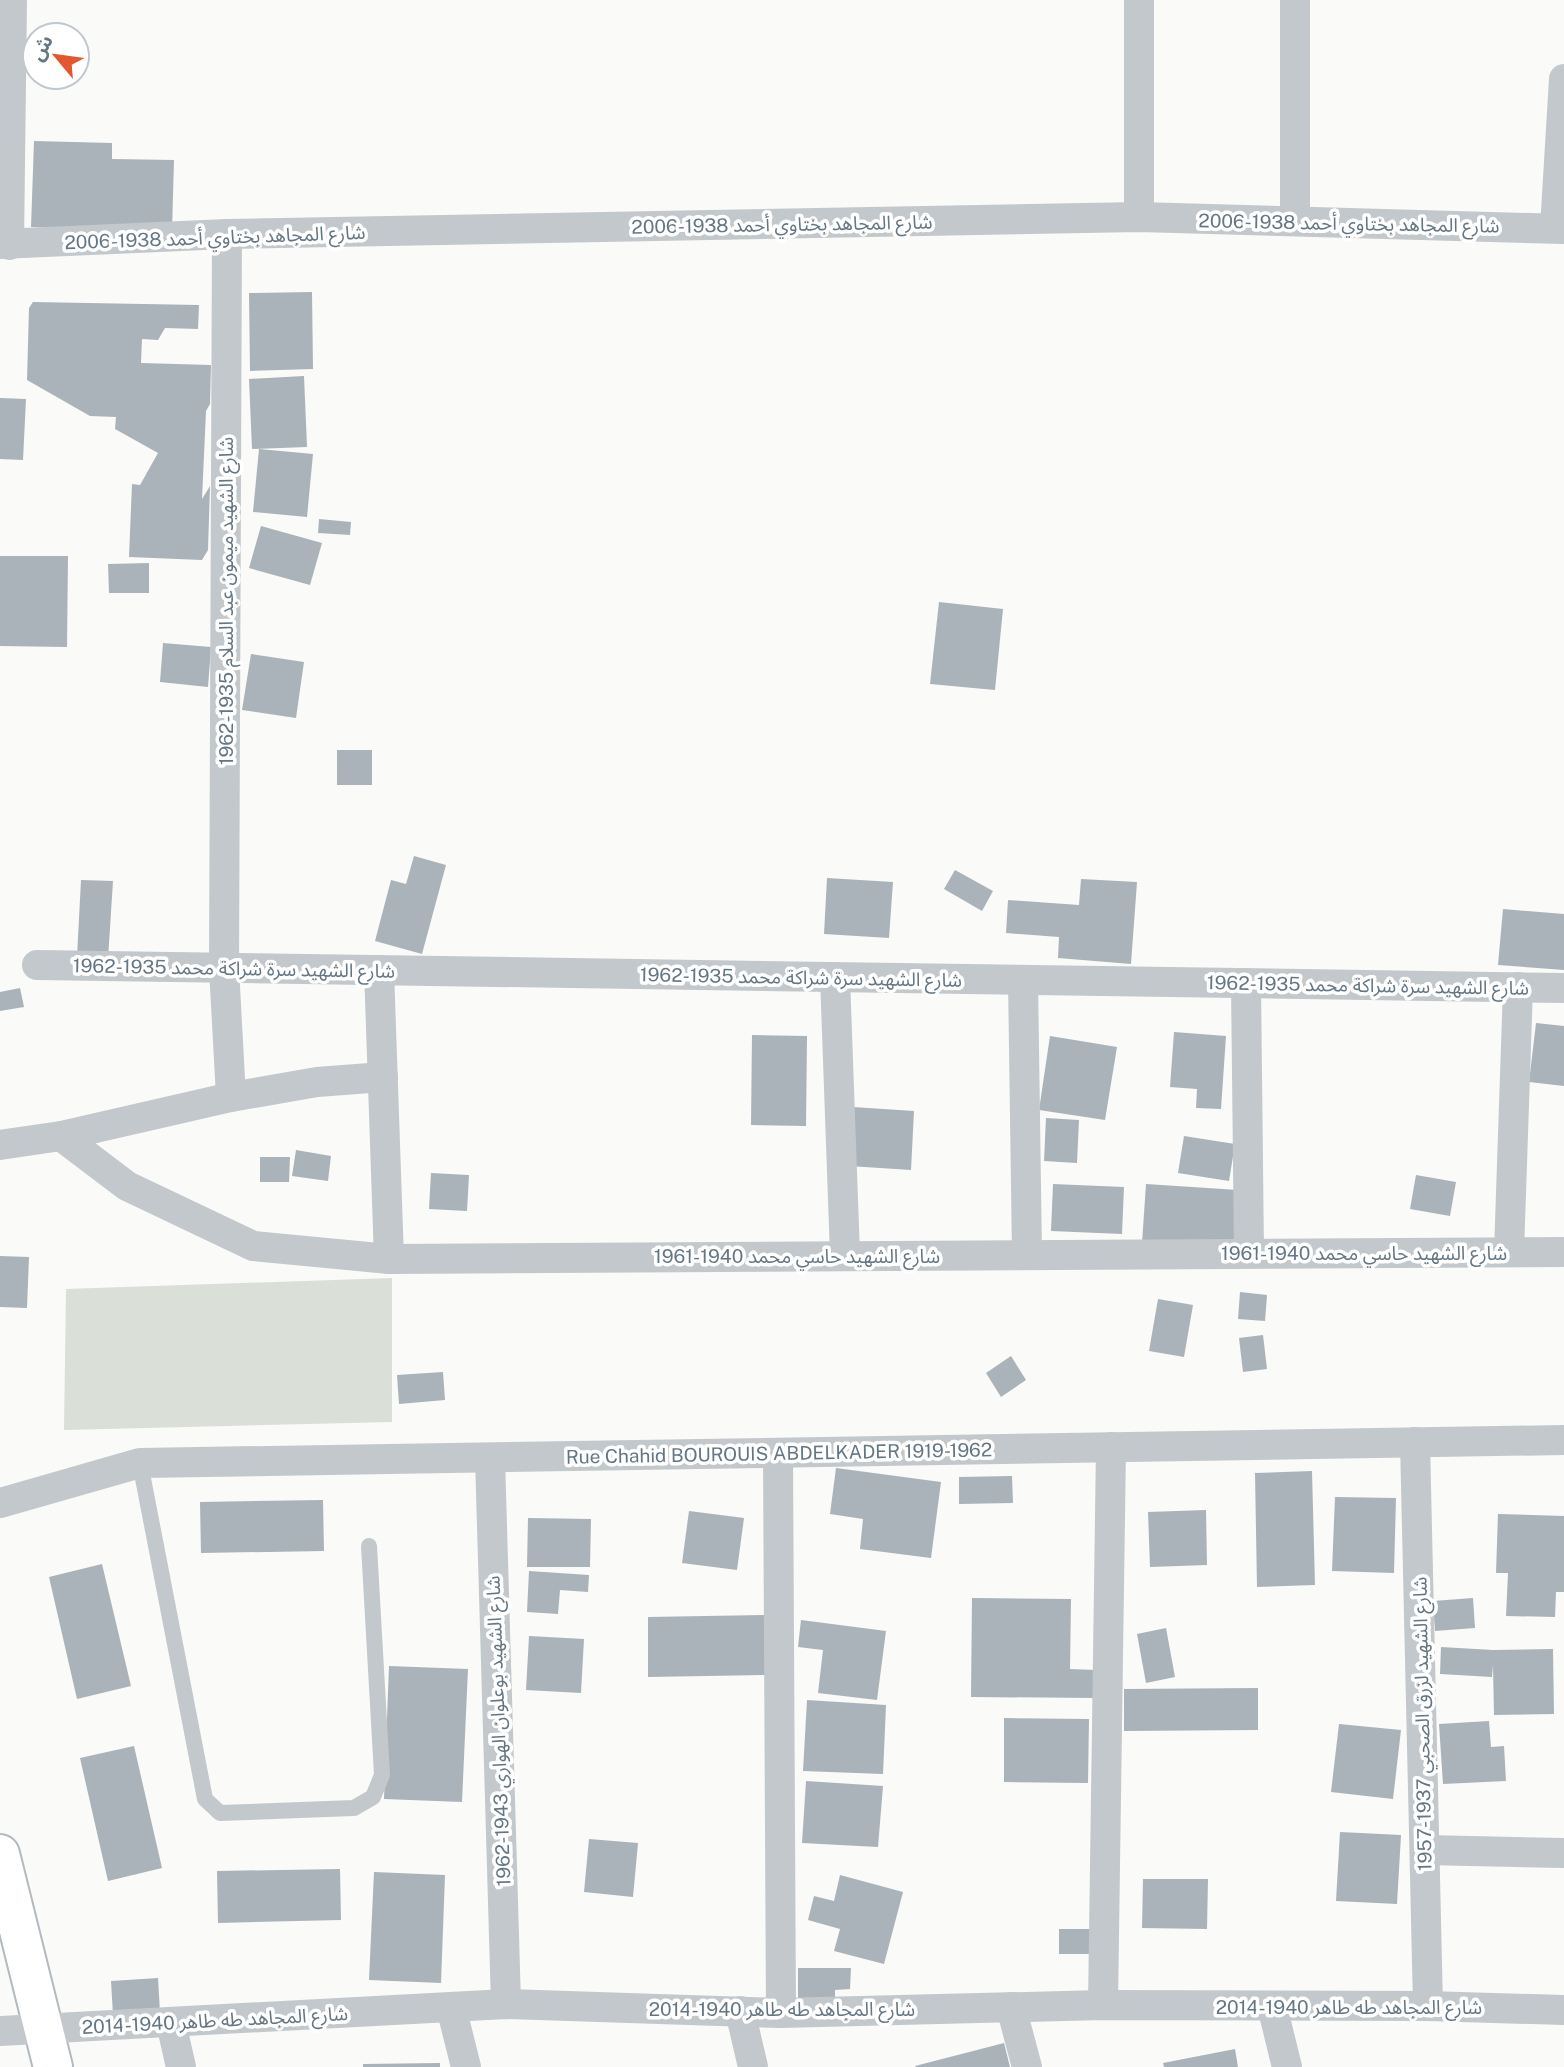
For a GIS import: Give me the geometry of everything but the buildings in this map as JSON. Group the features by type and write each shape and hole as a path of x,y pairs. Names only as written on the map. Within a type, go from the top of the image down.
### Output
{"main road":[{"path":"0,1854 54,2067"}],"street":[{"path":"4,245 12,0"},
{"path":"1139,0 1139,217"},
{"path":"1295,0 1295,221"},
{"path":"1560,228 1564,79"},
{"name":"شارع المجاهد بختاوي أحمد 1938-2006","path":"4,245 227,234 1139,217 1560,228"},
{"name":"شارع الشهيد ميمون عبد السلام 1935-1962","path":"227,234 225,968 231,1097"},
{"name":"شارع الشهيد سرة شراكة محمد 1935-1962","path":"37,965 1564,988"},
{"path":"379,970 389,1259"},
{"path":"835,977 845,1255"},
{"path":"1023,980 1027,1254"},
{"path":"1246,983 1249,1253"},
{"path":"1509,1252 1518,987"},
{"path":"0,1145 61,1136 231,1097 317,1082 383,1077"},
{"name":"شارع الشهيد حاسي محمد 1940-1961","path":"61,1136 127,1186 253,1246 389,1259 1564,1252"},
{"name":"Rue Chahid BOUROUIS ABDELKADER 1919-1962","path":"0,1503 140,1464 1564,1440"},
{"name":"شارع الشهيد لزرق الصحبي 1937-1957","path":"1415,1442 1428,2006"},
{"path":"1103,2005 1111,1447"},
{"path":"778,1453 781,2012"},
{"name":"شارع الشهيد بوعلوان الهواري 1943-1962","path":"490,1458 506,2004"},
{"path":"1424,1850 1564,1853"},
{"name":"شارع المجاهد طه طاهر 1940-2014","path":"0,2031 506,2004 781,2012 1103,2005 1428,2006 1562,2015"},
{"path":"1272,2006 1287,2067"},
{"path":"451,2007 466,2067"},
{"path":"1011,2007 1027,2067"},
{"path":"740,2011 753,2067"},
{"path":"170,2023 181,2067"}],"lane":[{"path":"140,1464 205,1799 220,1813 354,1808 373,1797 382,1775 369,1546"}],"shaded area":[{"path":"392,1278 392,1422 64,1430 66,1289"}]}
